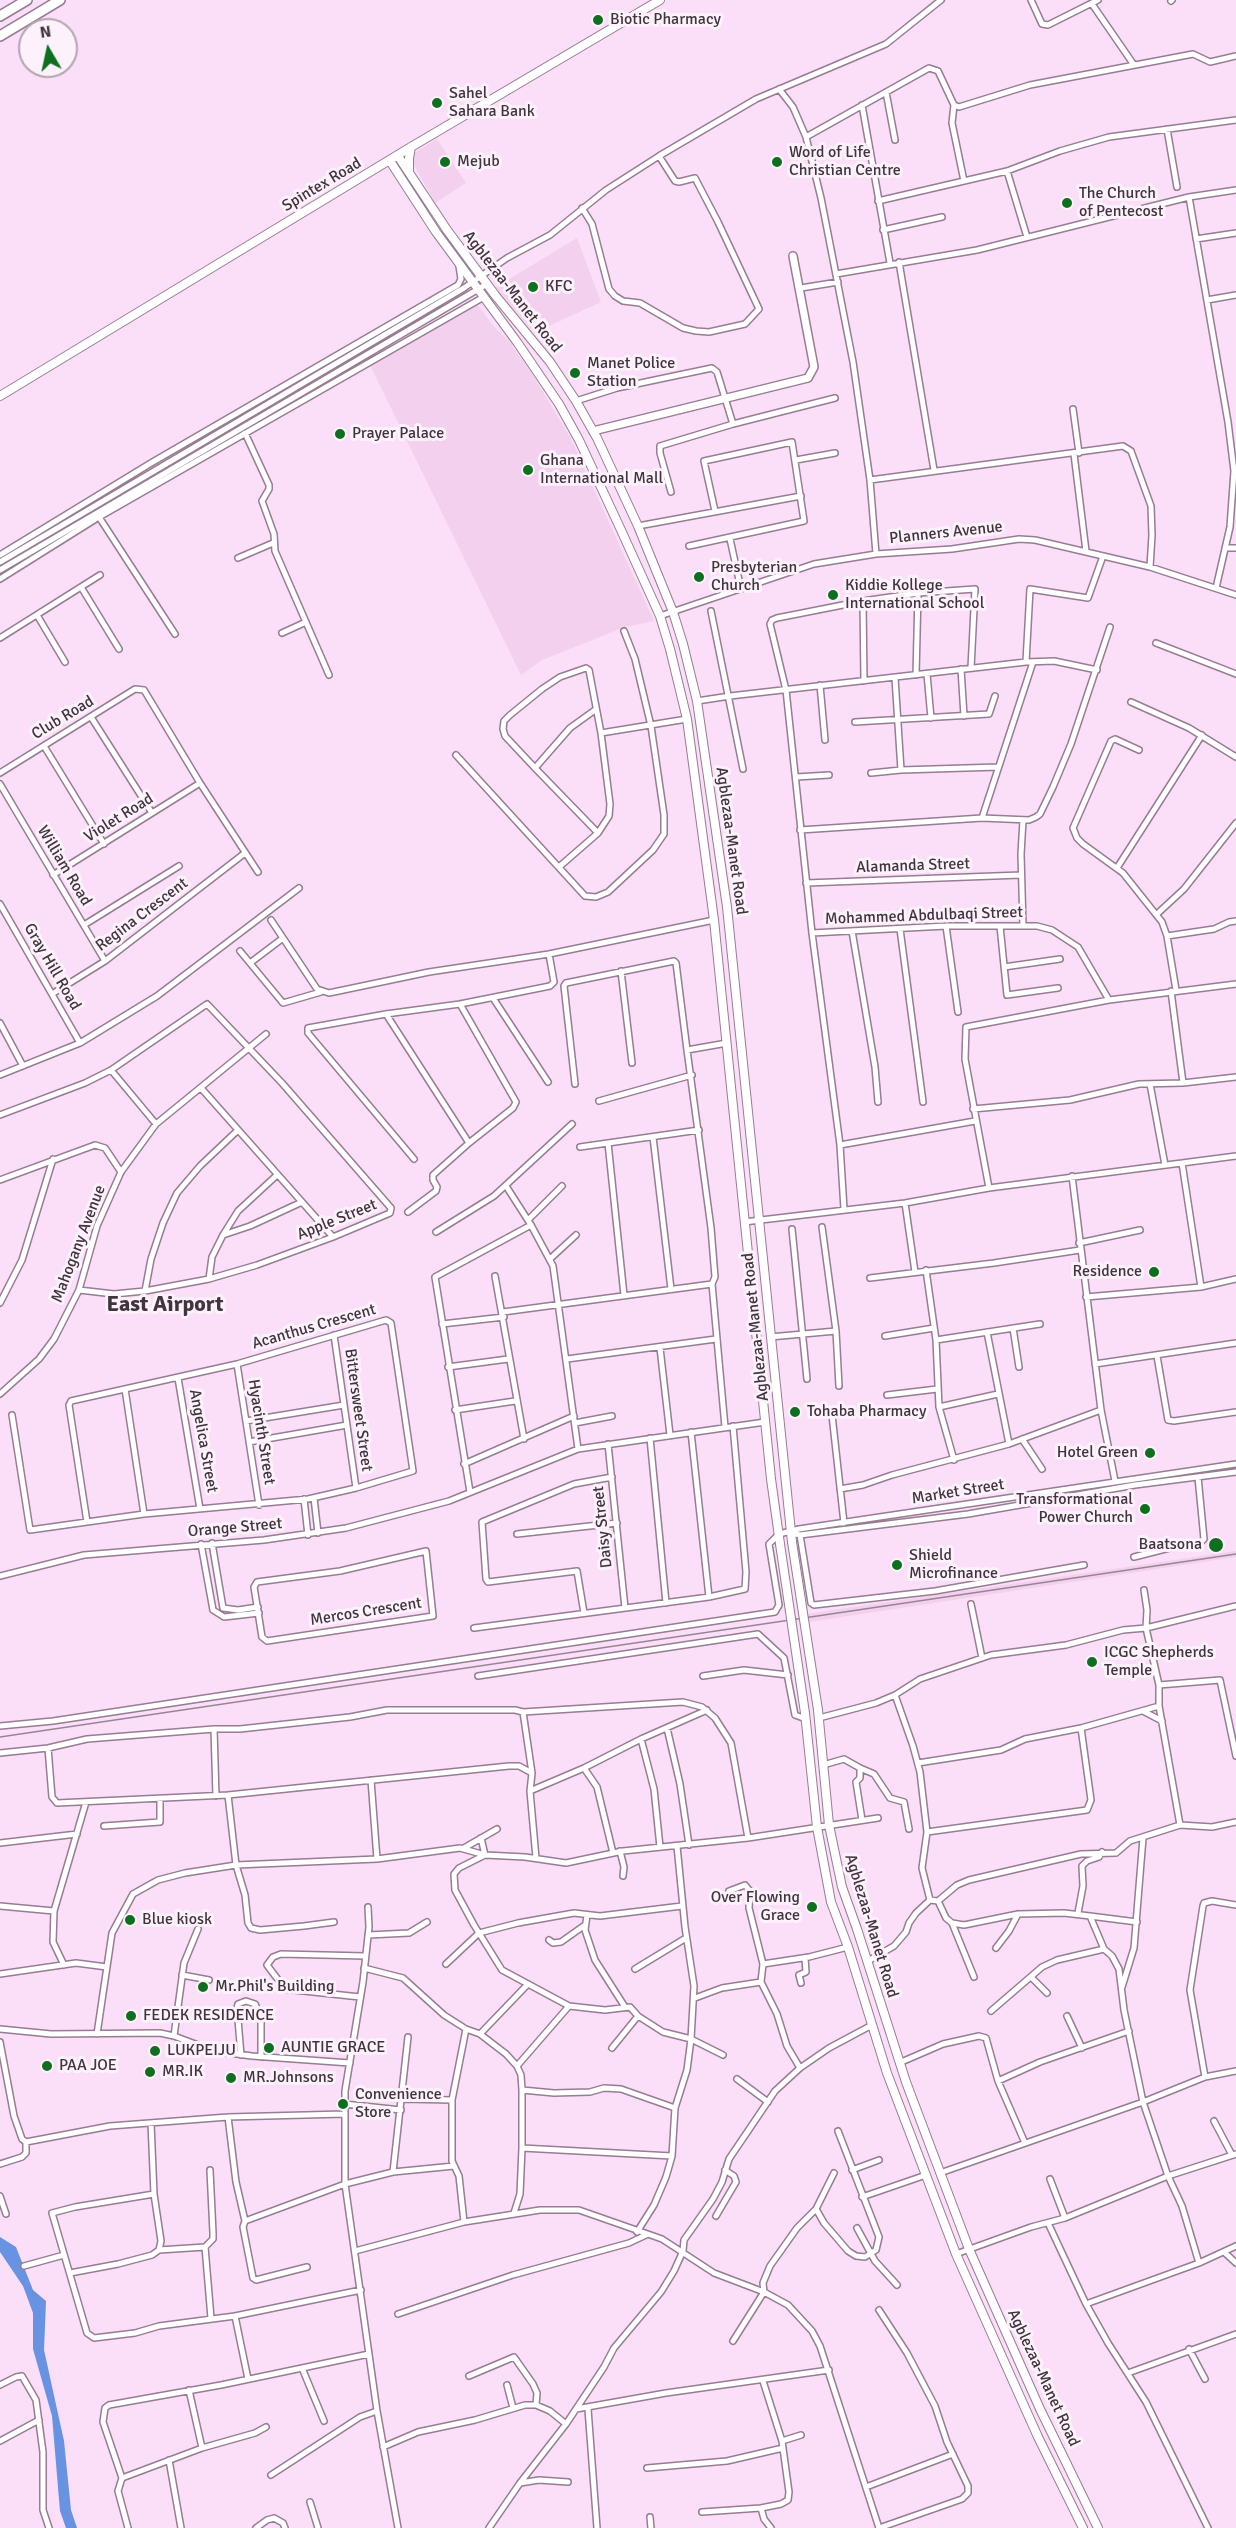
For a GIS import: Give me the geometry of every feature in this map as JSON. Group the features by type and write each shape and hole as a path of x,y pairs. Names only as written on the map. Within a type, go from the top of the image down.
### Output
{"highway":[{"path":"0,16 27,0"},
{"path":"0,36 60,0"}],"main road":[{"name":"Spintex Road","path":"0,396 411,147 660,0"},
{"path":"410,174 408,158 411,147"},
{"name":"Agblezaa-Manet Road","path":"398,156 479,273 550,362 576,401 593,431 638,526 673,612 697,701 728,918 792,1542 818,1714 829,1825 842,1887 900,2063 969,2249 1040,2409 1098,2528"},
{"name":"Agblezaa-Manet Road","path":"390,161 458,264 523,350 559,404 588,460 660,616 675,665 687,719 714,920 778,1534 806,1716 817,1827 831,1902 848,1947 887,2073 956,2254 1038,2437 1083,2528"},
{"path":"381,167 398,174"},
{"path":"470,280 479,273"},
{"path":"484,299 495,295"}],"street":[{"path":"479,273 565,226 582,208 658,156 756,99 886,44 941,0"},
{"path":"1031,0 1045,25 1098,0"},
{"path":"1092,3 1134,65"},
{"path":"954,105 959,107 1030,85 1192,54 1210,62 1236,56"},
{"path":"806,137 932,68 938,70 954,105 952,123 964,181"},
{"path":"779,89 793,107 806,137 838,282 854,362 870,480 876,554"},
{"path":"886,92 895,140"},
{"path":"862,105 890,263"},
{"path":"878,201 1007,171 1060,151 1099,140 1236,120"},
{"path":"1167,129 1177,187"},
{"path":"582,208 592,224 609,289 615,296 623,301 640,303 683,328 696,331 709,332 745,324 759,309 714,213 695,178 675,181 658,156"},
{"path":"1007,171 1027,237"},
{"path":"836,274 977,250 1189,197 1236,190"},
{"path":"1189,197 1228,422 1234,471 1234,500 1227,548 1216,588"},
{"path":"883,230 942,217"},
{"path":"1197,239 1236,233"},
{"path":"593,431 808,378 812,375 814,367 801,288 793,256"},
{"path":"899,262 934,470"},
{"path":"0,555 181,446 459,285 461,279 458,264"},
{"path":"0,562 464,288 470,280"},
{"path":"801,288 838,282"},
{"path":"0,570 487,284"},
{"path":"464,288 469,295"},
{"path":"1207,300 1236,295"},
{"path":"0,579 99,517 484,299"},
{"path":"576,401 617,388 712,368 717,372 733,424"},
{"path":"671,492 660,446 733,424 835,398"},
{"path":"1073,409 1086,551"},
{"path":"245,433 270,485 262,501 274,534 273,543 329,675"},
{"path":"689,546 730,539 804,521 792,442 704,461 715,511"},
{"path":"870,480 1123,446 1131,451 1151,507 1150,567"},
{"path":"796,460 835,453"},
{"path":"638,526 801,496"},
{"path":"99,517 175,634"},
{"path":"730,539 741,589"},
{"name":"Planners Avenue","path":"660,616 814,564 876,554 952,549 1019,539 1086,551 1150,567 1236,595"},
{"path":"238,558 273,543"},
{"path":"1227,548 1236,548"},
{"path":"982,818 1030,662 1030,589 1088,598 1103,556"},
{"path":"0,638 100,575"},
{"path":"81,587 119,649"},
{"path":"844,1209 840,1145 806,883 786,690 771,629 772,620 863,601 918,593 975,589 971,668"},
{"path":"916,675 918,593"},
{"path":"863,601 864,681"},
{"path":"711,611 743,769"},
{"path":"37,615 65,662"},
{"path":"282,633 306,622"},
{"path":"800,830 982,818 1023,820 1032,819 1040,814 1071,744 1110,627"},
{"path":"456,755 585,896 596,897 608,892 660,842 664,834 664,815 651,726 634,658 624,631"},
{"path":"1156,643 1236,674"},
{"path":"697,701 1030,662 1054,661 1097,670"},
{"path":"559,867 598,833 609,816 610,804 601,734 589,670 586,668 560,678 510,715 504,721 505,736 598,833"},
{"path":"961,669 964,716"},
{"path":"927,674 931,718"},
{"path":"895,678 901,770"},
{"path":"820,685 825,741"},
{"name":"Club Road","path":"0,773 140,688 144,690 200,783"},
{"path":"855,722 990,714 995,696"},
{"path":"1131,702 1202,735 1236,757"},
{"path":"535,768 570,728 596,710"},
{"path":"91,717 152,813"},
{"path":"601,734 687,719"},
{"path":"1117,868 1202,735"},
{"path":"1138,750 1115,739 1111,741 1073,828 1077,838 1083,844 1117,868 1157,914 1167,936 1183,1083"},
{"path":"44,746 104,844"},
{"path":"871,772 998,767"},
{"path":"796,777 829,775"},
{"path":"200,783 258,872"},
{"name":"Violet Road","path":"53,875 200,783"},
{"name":"William Road","path":"0,784 105,961"},
{"path":"1023,820 1021,875 1023,926"},
{"path":"1157,914 1184,889 1236,823"},
{"name":"Regina Crescent","path":"52,994 105,961 245,853"},
{"path":"84,925 179,866"},
{"name":"Alamanda Street","path":"806,883 1021,875"},
{"path":"0,1075 81,1042 157,996 299,888"},
{"name":"Gray Hill Road","path":"0,904 81,1042"},
{"path":"240,951 283,1003 321,992 329,993 429,972 549,954 714,920"},
{"path":"271,921 321,992"},
{"path":"1167,936 1214,929 1236,921"},
{"path":"946,926 958,1012"},
{"name":"Mohammed Abdulbaqi Street","path":"812,933 946,926 1023,926 1052,930 1078,947 1109,1000"},
{"path":"1000,926 1009,995 1059,988"},
{"path":"900,929 923,1102"},
{"path":"852,931 875,1067 878,1102"},
{"path":"250,963 283,938"},
{"path":"414,1160 307,1030 386,1014 493,998 554,984 549,954"},
{"path":"1004,967 1060,959"},
{"path":"575,1084 565,984 670,961 676,963 714,1262 715,1280 712,1284 725,1427"},
{"path":"621,971 632,1063"},
{"path":"989,1188 965,1059 966,1027 1109,1000 1236,984"},
{"path":"493,998 548,1082"},
{"path":"0,1115 85,1083 111,1070 207,1004 248,1047"},
{"path":"408,1212 436,1191 437,1186 433,1175 513,1108 516,1102 460,1004"},
{"path":"386,1014 469,1143"},
{"path":"0,1023 2,1033 23,1066"},
{"name":"Mahogany Avenue","path":"0,1393 39,1359 54,1339 79,1290 97,1226 121,1172 156,1124 266,1034"},
{"path":"687,1050 727,1043"},
{"name":"Apple Street","path":"79,1290 114,1294 145,1291 210,1279 257,1265 390,1213 391,1208 248,1047"},
{"path":"111,1070 156,1124"},
{"path":"598,1101 692,1075"},
{"path":"973,1109 1070,1100 1122,1087 1236,1077"},
{"path":"1150,1084 1165,1165"},
{"path":"201,1088 333,1237"},
{"path":"840,1145 975,1121"},
{"path":"436,1232 506,1186 572,1124"},
{"path":"145,1291 151,1259 163,1223 177,1193 200,1166 238,1130"},
{"path":"580,1147 699,1130"},
{"path":"653,1137 671,1288"},
{"path":"608,1143 624,1295"},
{"path":"0,1180 89,1145 99,1145 105,1148 121,1172"},
{"path":"744,1222 905,1203 1072,1176 1236,1156"},
{"path":"0,1303 22,1260 53,1160"},
{"path":"1182,1163 1201,1287"},
{"path":"210,1279 213,1257 238,1211 277,1175"},
{"path":"1072,1176 1101,1410 1115,1481"},
{"path":"506,1186 551,1258 578,1449"},
{"path":"470,1492 435,1277 530,1222 562,1186"},
{"path":"223,1235 250,1226 302,1202"},
{"path":"905,1203 915,1272"},
{"path":"822,1227 836,1331 839,1386"},
{"path":"792,1229 807,1379"},
{"path":"1079,1243 1140,1230"},
{"path":"551,1258 576,1235"},
{"path":"870,1278 1080,1250"},
{"path":"926,1270 936,1340 939,1407 954,1460"},
{"path":"495,1276 524,1439"},
{"path":"1086,1297 1201,1287 1236,1279"},
{"path":"442,1324 671,1288 712,1284"},
{"name":"Acanthus Crescent","path":"12,1414 30,1530 87,1522 144,1514 259,1505 304,1499 356,1488 409,1473 413,1467 391,1323 386,1320 237,1364 69,1402 87,1522"},
{"path":"936,1340 1040,1324"},
{"path":"885,1336 934,1328"},
{"path":"1013,1328 1019,1367"},
{"path":"770,1337 836,1331"},
{"path":"987,1332 1009,1444"},
{"name":"Bittersweet Street","path":"334,1335 356,1488"},
{"path":"567,1359 716,1340"},
{"path":"1095,1365 1236,1343"},
{"path":"660,1348 670,1435"},
{"path":"1157,1356 1168,1419 1174,1421 1236,1412"},
{"path":"448,1367 508,1359"},
{"name":"Hyacinth Street","path":"237,1364 259,1505"},
{"name":"Angelica Street","path":"178,1378 201,1509"},
{"path":"125,1389 144,1514"},
{"path":"887,1395 937,1389"},
{"path":"939,1407 998,1394"},
{"path":"455,1410 516,1401"},
{"path":"246,1421 344,1405"},
{"path":"840,1489 863,1485 1009,1444 1101,1410"},
{"path":"831,1415 844,1523"},
{"path":"464,1464 574,1416"},
{"path":"575,1423 612,1416"},
{"name":"Orange Street","path":"0,1576 84,1555 318,1533 428,1507 578,1449 765,1422"},
{"path":"249,1442 348,1425"},
{"path":"474,1628 709,1597 743,1590 747,1587 733,1426"},
{"path":"691,1432 709,1597"},
{"path":"650,1438 666,1603"},
{"path":"1022,1439 1042,1469"},
{"name":"Daisy Street","path":"608,1444 625,1608"},
{"name":"Market Street","path":"778,1534 1236,1464"},
{"name":"Market Street","path":"791,1532 800,1534 968,1514 1134,1485 1236,1472"},
{"path":"584,1613 576,1571 488,1582 482,1522 574,1484 612,1477"},
{"path":"1134,1557 1177,1546 1199,1544 1204,1539 1198,1477"},
{"path":"314,1497 318,1533"},
{"path":"304,1499 308,1534"},
{"path":"517,1534 617,1523"},
{"path":"0,1726 53,1721 775,1612 779,1605 769,1544 778,1534"},
{"path":"800,1534 811,1603 814,1605 935,1591 1084,1565"},
{"path":"212,1543 223,1608 258,1610"},
{"path":"201,1544 213,1610 224,1617 258,1610"},
{"name":"Mercos Crescent","path":"426,1551 433,1616 267,1641 262,1637 258,1610 254,1587 257,1582 340,1571 426,1551"},
{"path":"1144,1590 1147,1610 1146,1628 1159,1685 1159,1706 1180,1825"},
{"path":"971,1604 982,1658"},
{"path":"818,1714 876,1703 895,1695 920,1679 982,1658 1022,1650 1066,1646 1123,1630 1146,1628 1236,1606"},
{"path":"478,1676 750,1634 762,1636 784,1658 795,1715 806,1716"},
{"path":"703,1676 744,1670 788,1675"},
{"path":"1159,1685 1221,1680 1233,1720 1236,1756"},
{"path":"895,1695 918,1763 927,1832 922,1868 930,1900"},
{"path":"0,1753 48,1748 87,1739 240,1729 350,1717 387,1710 507,1708 524,1712 683,1702 707,1710 731,1743 748,1838"},
{"path":"918,1763 1000,1750 1025,1739 1081,1728 1159,1706"},
{"path":"530,1791 707,1710"},
{"path":"1143,1711 1162,1721"},
{"path":"524,1712 532,1773 530,1791 536,1858"},
{"path":"667,1728 680,1784 688,1845"},
{"path":"927,1832 1087,1810 1091,1800 1081,1728"},
{"path":"214,1729 216,1796"},
{"path":"641,1739 654,1789 660,1847"},
{"path":"48,1748 54,1801 86,1802 216,1796 509,1766 519,1766 532,1773"},
{"path":"823,1765 844,1760 874,1774 890,1798 904,1802 909,1829"},
{"path":"584,1768 597,1787 617,1852 624,1867 623,1876"},
{"path":"861,1768 860,1778 856,1782 862,1820"},
{"path":"371,1780 377,1859"},
{"path":"228,1795 236,1865 251,1928 260,1930 334,1922"},
{"path":"104,1826 160,1822 160,1799"},
{"path":"64,1965 53,1942 54,1911 86,1802"},
{"path":"464,1848 485,1856 536,1858 566,1863 617,1852 748,1838 878,1818"},
{"path":"930,1900 938,1901 957,1885 969,1880 1081,1854 1116,1853 1130,1841 1180,1825 1212,1827 1236,1822"},
{"path":"97,2034 112,1933 133,1894 158,1880 236,1865 377,1859 464,1848 497,1829"},
{"path":"0,1843 77,1834"},
{"path":"481,1838 485,1856"},
{"path":"1121,1988 1134,1948 1143,1838"},
{"path":"637,2232 654,2205 672,2156 675,2108 687,2070 691,2039 695,1998 682,1906 677,1846"},
{"path":"1078,1914 1083,1886 1082,1866 1100,1857 1102,1852"},
{"path":"485,1856 459,1868 454,1874 455,1890 502,1970 569,2006 606,2010 625,2007 634,2010 638,2016 663,2032 691,2039 723,2055"},
{"path":"729,1891 745,1885 750,1891 749,1908 763,1964 761,1982 774,2008 787,2046 800,2068"},
{"path":"868,1961 894,1946 906,1932 916,1913 930,1900"},
{"path":"938,1901 946,1917 952,1923 974,1977"},
{"path":"1205,2077 1190,1990 1203,1906 1204,1903 1212,1901 1236,1905"},
{"path":"0,1906 54,1911"},
{"path":"446,1964 479,1934 518,1923 574,1913 600,1916 682,1906"},
{"path":"368,1907 368,1935 364,1968 344,2104 345,2184 377,2411 398,2528"},
{"path":"952,1923 964,1925 1018,1914 1078,1914 1137,1922"},
{"path":"996,1948 1018,1914"},
{"path":"587,1915 585,1925 598,1967 625,2007"},
{"path":"1090,1916 1104,1949 1116,1961 1143,2102 1168,2176 1182,2206 1199,2263"},
{"path":"368,1935 409,1933 426,1922"},
{"path":"549,1940 553,1943 561,1942 585,1925"},
{"path":"174,2036 182,1975 198,1929"},
{"path":"635,1969 686,1938"},
{"path":"763,1964 805,1958 848,1947"},
{"path":"991,2012 1042,1967 1057,1960 1104,1949"},
{"path":"360,1996 289,1991 282,1986 267,1965 273,1957 281,1954 365,1956"},
{"path":"801,1983 799,1975 806,1972 805,1958"},
{"path":"0,1974 76,1963 107,1967"},
{"path":"364,1968 403,1978 444,2015 466,2029 480,2034 506,2054 517,2066 521,2075 522,2090 522,2148 520,2194 514,2213"},
{"path":"182,1975 209,1980"},
{"path":"1031,1977 1047,1993"},
{"path":"695,1998 722,1988 761,1982"},
{"path":"480,2034 528,1984"},
{"path":"242,2055 237,2008 238,2004 246,2001 255,2004 261,2016 261,2056"},
{"path":"517,2066 569,2006"},
{"path":"612,2048 638,2016"},
{"path":"1067,2016 1082,2048"},
{"path":"489,2528 519,2483 566,2424 614,2348 661,2292 683,2251 684,2240 713,2199 729,2160 768,2102 800,2068 829,2048 872,2025"},
{"path":"0,2029 51,2034 160,2033 214,2051 350,2062"},
{"path":"464,2222 459,2176 454,2166 452,2100 466,2029"},
{"path":"998,2081 1040,2062 1129,2031"},
{"path":"900,2063 939,2045 983,2036 987,2041 998,2081 1025,2143"},
{"path":"393,2172 403,2099 408,2037"},
{"path":"0,2042 14,2116 22,2139 26,2142"},
{"path":"940,2173 1143,2102 1205,2077 1236,2071"},
{"path":"737,2079 768,2102"},
{"path":"522,2090 554,2093 604,2088 621,2089 675,2108"},
{"path":"403,2099 452,2100"},
{"path":"344,2104 401,2110"},
{"path":"26,2142 110,2126 228,2117 344,2114"},
{"path":"228,2117 236,2182 253,2278 256,2280 307,2266"},
{"path":"956,2254 1031,2227 1065,2218 1168,2176 1234,2154 1214,2121"},
{"path":"151,2123 154,2194 161,2241 159,2250"},
{"path":"816,2209 824,2223 848,2251 865,2258 876,2250 879,2237 838,2131"},
{"path":"0,2163 25,2156 26,2142"},
{"path":"522,2148 672,2156"},
{"path":"852,2170 879,2160"},
{"path":"244,2221 345,2184 393,2172 454,2166"},
{"path":"70,2273 118,2264 169,2248 205,2247 213,2240 210,2170"},
{"path":"716,2216 736,2182 734,2176 726,2170"},
{"path":"732,2341 764,2292 764,2283 770,2266 796,2228 816,2209 834,2173"},
{"path":"862,2197 926,2175"},
{"path":"1050,2180 1065,2218"},
{"path":"154,2194 52,2213 87,2333 94,2338 235,2316 360,2290"},
{"path":"0,2196 6,2214"},
{"path":"355,2251 464,2222 540,2210 579,2210 662,2239 714,2274 764,2292 788,2305 806,2324 820,2346 879,2528 966,2497 968,2486 952,2454 935,2406 908,2353 879,2310"},
{"path":"1048,2223 1086,2304 1146,2402 1208,2528"},
{"path":"857,2228 871,2255 897,2285"},
{"path":"398,2314 513,2275 629,2244 646,2235"},
{"path":"161,2241 169,2248"},
{"path":"1086,2304 1225,2253 1236,2246"},
{"path":"205,2247 211,2318"},
{"path":"1225,2253 1236,2263"},
{"path":"24,2266 64,2255"},
{"path":"235,2316 248,2379"},
{"path":"1128,2373 1189,2349 1236,2334"},
{"path":"1189,2349 1205,2379"},
{"path":"128,2528 118,2491 122,2478 103,2422 105,2408 113,2403 248,2379 369,2354"},
{"path":"469,2376 513,2357 537,2393 536,2405"},
{"path":"302,2368 324,2421"},
{"path":"576,2409 588,2409 666,2393 829,2370"},
{"path":"0,2385 22,2376 36,2400 43,2452 43,2510 49,2528"},
{"path":"702,2512 761,2508 782,2504 788,2500 789,2492 782,2441 763,2381"},
{"path":"507,2385 513,2408"},
{"path":"189,2390 202,2448"},
{"path":"383,2447 418,2432 475,2420 513,2408 536,2405 550,2411 566,2424"},
{"path":"588,2409 597,2528"},
{"path":"270,2475 360,2417 377,2411"},
{"path":"0,2441 39,2420"},
{"path":"122,2478 202,2448 255,2433 266,2427"},
{"path":"782,2441 801,2435"},
{"path":"647,2468 728,2461 783,2448"},
{"path":"866,2487 952,2454"},
{"path":"169,2460 181,2528"},
{"path":"519,2483 539,2480 568,2482"},
{"path":"310,2502 318,2528"},
{"path":"761,2508 764,2519 771,2528"},
{"path":"650,2517 651,2528"},
{"path":"256,2528 274,2518 283,2523 285,2528"}],"shaded area":[{"path":"437,139 466,183 435,203 412,161 413,154"},
{"path":"577,238 601,302 534,333 496,287"},
{"path":"477,304 495,328 508,340 534,377 570,437 654,621 625,627 542,660 521,675 370,365"},
{"path":"1236,1551 1236,1557 809,1622 806,1614"}],"water":[{"path":"0,2237 16,2247 33,2290 46,2301 44,2350 64,2441 71,2510 77,2528 66,2528 60,2511 52,2416 33,2349 33,2313 23,2286 0,2252"}],"waterway":[{"path":"59,2484 60,2500"}],"railway":[{"path":"0,1737 1236,1554"}],"place":[{"name":"Biotic Pharmacy","path":"598,20"},
{"name":"Sahel Sahara Bank","path":"437,103"},
{"name":"Mejub","path":"445,162"},
{"name":"Word of Life Christian Centre","path":"777,162"},
{"name":"The Church of Pentecost","path":"1067,203"},
{"name":"KFC","path":"533,287"},
{"name":"Manet Police Station","path":"575,373"},
{"name":"Prayer Palace","path":"340,434"},
{"name":"Ghana International Mall","path":"528,470"},
{"name":"Presbyterian Church","path":"699,577"},
{"name":"Kiddie Kollege International School","path":"833,595"},
{"name":"Residence","path":"1154,1272"},
{"name":"Tohaba Pharmacy","path":"795,1412"},
{"name":"Hotel Green","path":"1150,1453"},
{"name":"Transformational Power Church","path":"1145,1509"},
{"name":"Baatsona","path":"1216,1545"},
{"name":"Shield Microfinance","path":"897,1565"},
{"name":"ICGC Shepherds Temple","path":"1092,1662"},
{"name":"Over Flowing Grace","path":"812,1907"},
{"name":"Blue kiosk","path":"130,1920"},
{"name":"Mr.Phil's Building","path":"203,1987"},
{"name":"FEDEK RESIDENCE","path":"131,2016"},
{"name":"AUNTIE GRACE","path":"269,2048"},
{"name":"LUKPEIJU","path":"155,2051"},
{"name":"PAA JOE","path":"47,2066"},
{"name":"MR.IK","path":"150,2072"},
{"name":"MR.Johnsons","path":"231,2078"},
{"name":"Convenience Store","path":"343,2104"}],"district":[{"name":"East Airport","path":"165,1305"}]}
